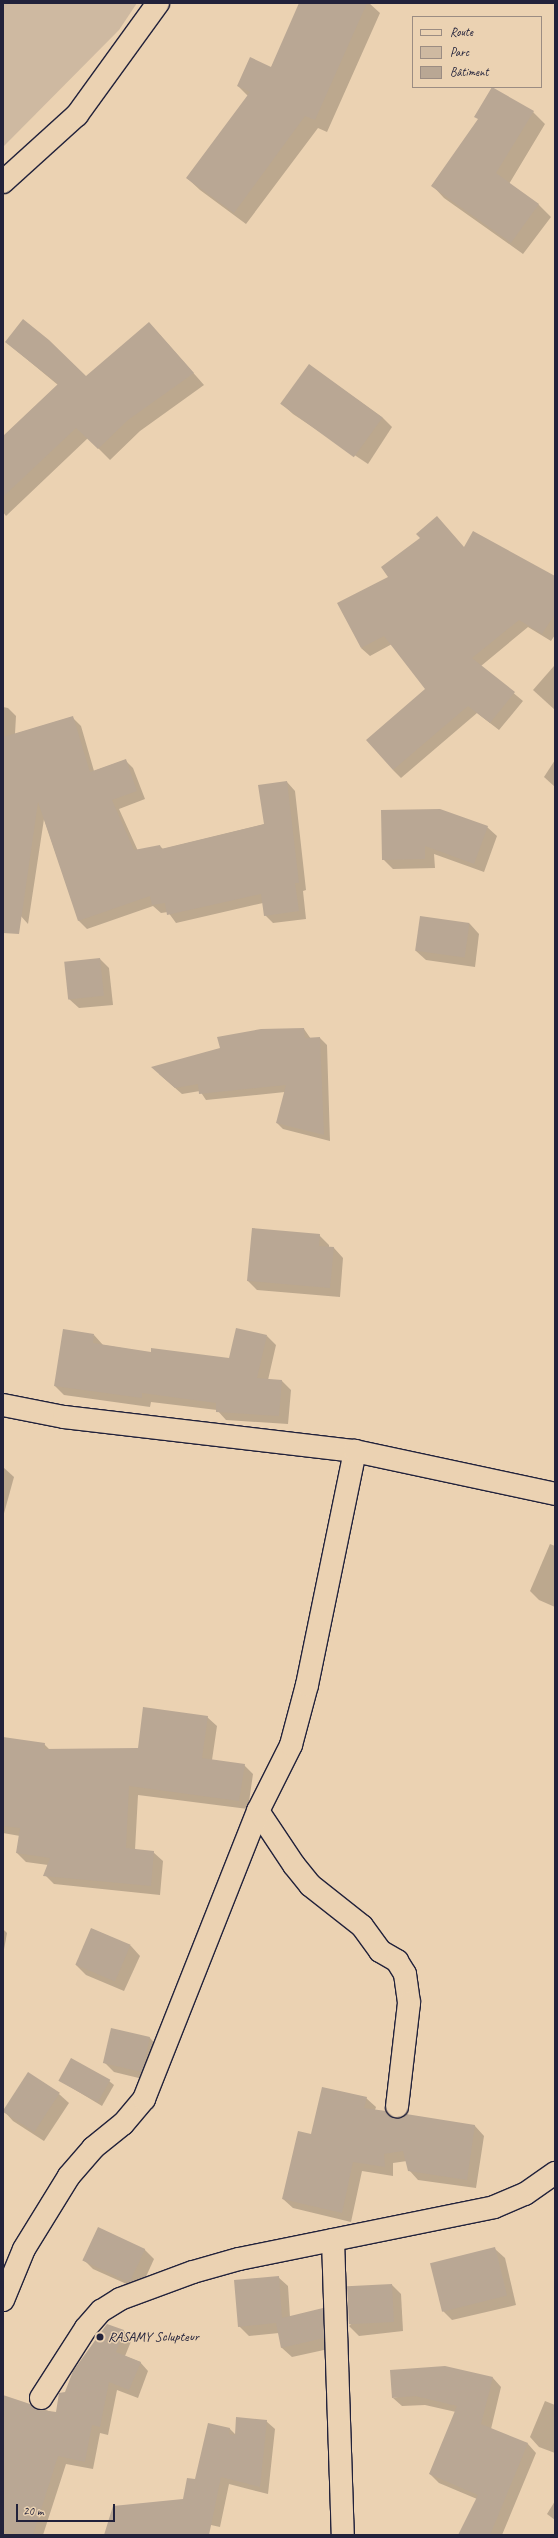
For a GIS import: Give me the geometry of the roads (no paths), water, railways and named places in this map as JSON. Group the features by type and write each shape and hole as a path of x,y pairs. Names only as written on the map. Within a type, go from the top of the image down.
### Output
{"street":[{"path":"3,182 77,115 158,3"},
{"path":"3,1405 64,1417 355,1451 555,1494"},
{"path":"3,2300 24,2249 69,2176 93,2148 123,2124 144,2099 258,1811 291,1745 307,1685 355,1451"},
{"path":"258,1811 294,1865 310,1885 362,1926 380,1951 397,1961 405,1974 409,2003 398,2106"},
{"path":"40,2398 86,2328 101,2311 120,2299 193,2272 240,2259 494,2207 525,2194 555,2173"},
{"path":"333,2240 343,2535"}],"place":[{"name":"RASAMY Sclupteur","path":"100,2337"}]}
